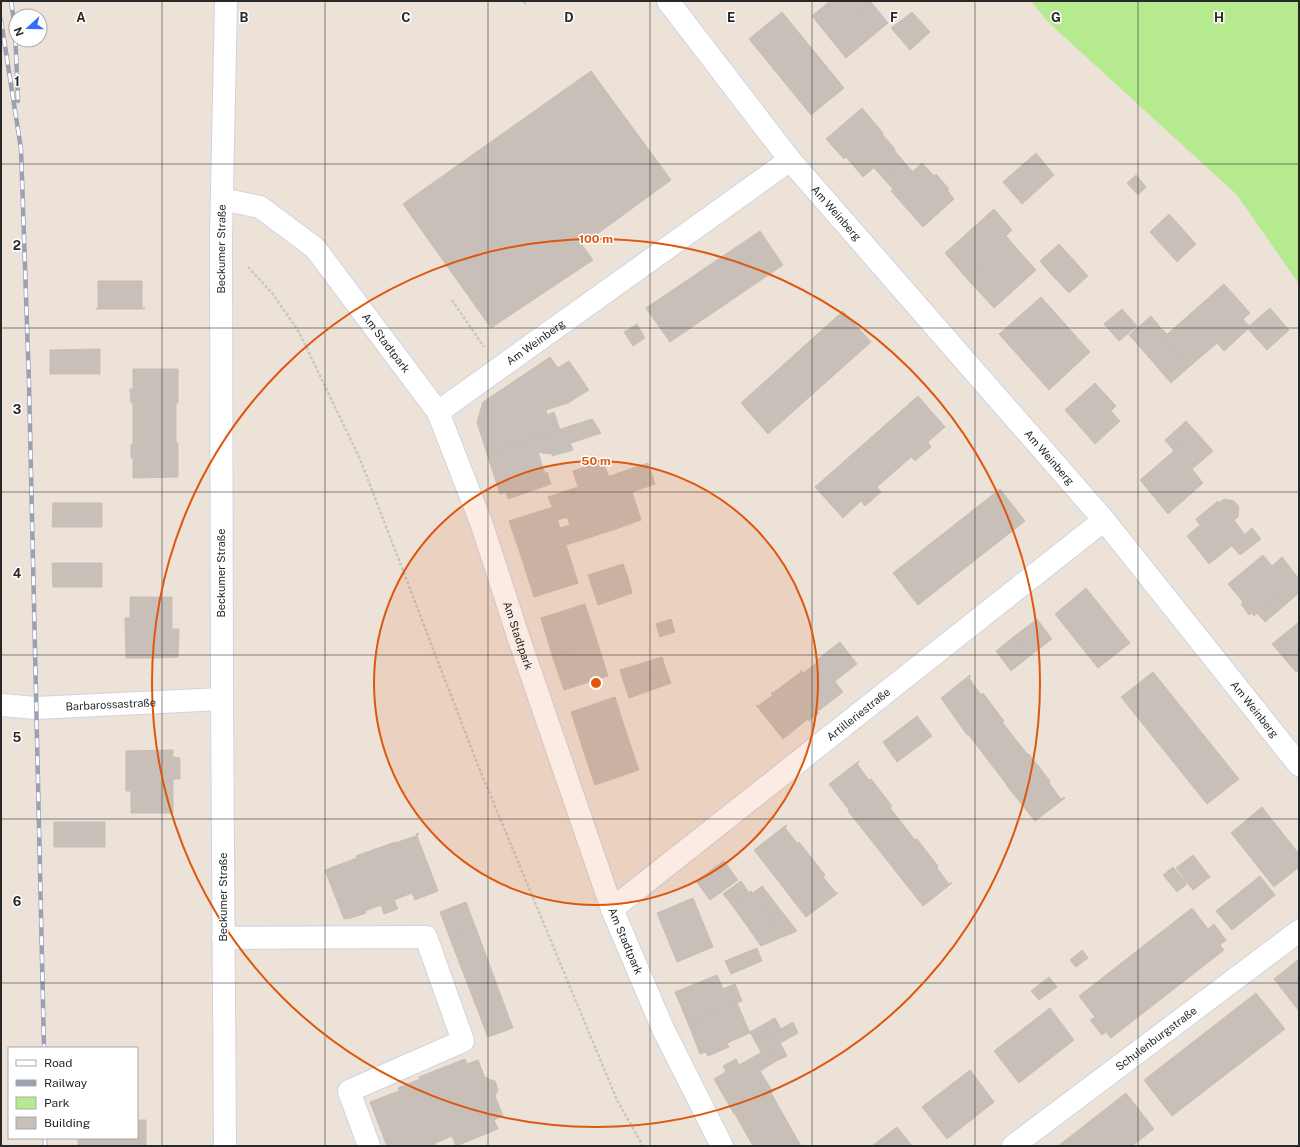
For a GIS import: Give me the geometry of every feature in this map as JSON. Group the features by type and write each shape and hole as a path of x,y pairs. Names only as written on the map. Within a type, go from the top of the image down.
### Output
{"street":[{"name":"Beckumer Straße","path":"225,1146 221,238 226,1"},
{"name":"Am Weinberg","path":"668,1 790,160 1104,520 1299,764"},
{"name":"Am Weinberg","path":"438,412 790,160"},
{"name":"Am Stadtpark","path":"222,199 260,207 315,248 438,412 482,525 519,639 612,909 663,1029 722,1146"},
{"name":"Artilleriestraße","path":"612,909 1104,520"},
{"name":"Barbarossastraße","path":"1,705 36,708 222,699"},
{"name":"Schulenburgstraße","path":"1013,1146 1299,931"},
{"path":"223,938 426,937 463,1041 349,1091 369,1146"}],"path":[{"path":"221,238 272,293 299,332 360,459 477,763 616,1100 643,1146"},
{"path":"452,300 499,368"}],"green space":[{"path":"1031,1 1299,1 1299,284 1237,195 1048,22"}],"building":[{"path":"830,1 871,2 829,37 812,16"},
{"path":"871,2 888,23 846,58 829,37"},
{"path":"782,12 813,50 780,77 749,39"},
{"path":"912,12 930,32 910,50 891,28"},
{"path":"813,50 844,88 811,115 780,77"},
{"path":"591,71 671,180 582,245 593,260 491,328 403,204"},
{"path":"862,108 895,149 863,177 846,157 844,159 826,139"},
{"path":"894,150 904,162 884,179 874,168"},
{"path":"1036,153 1054,175 1022,204 1003,182"},
{"path":"904,162 913,172 893,189 884,179"},
{"path":"922,163 934,176 936,174 949,189 947,190 954,199 923,227 891,191"},
{"path":"1136,175 1146,187 1138,195 1127,183"},
{"path":"994,209 1012,230 1006,236 1012,243 969,281 945,253"},
{"path":"1169,214 1179,225 1159,242 1150,232"},
{"path":"1179,225 1196,244 1177,262 1159,242"},
{"path":"760,231 783,265 670,342 646,308"},
{"path":"1012,243 1036,270 994,308 969,281"},
{"path":"1059,244 1069,255 1050,273 1040,261"},
{"path":"1069,255 1088,276 1069,293 1050,273"},
{"path":"98,281 142,281 142,308 145,309 96,309 98,308"},
{"path":"1224,284 1250,313 1243,319 1249,326 1247,328 1248,329 1224,351 1217,343 1189,367 1163,338"},
{"path":"1041,297 1066,325 1024,362 999,334"},
{"path":"1270,308 1289,330 1267,350 1247,328"},
{"path":"1122,309 1137,326 1119,341 1104,324"},
{"path":"843,311 871,342 768,434 741,403"},
{"path":"1151,316 1160,327 1139,346 1129,335"},
{"path":"637,324 645,338 633,346 624,332"},
{"path":"1066,325 1090,352 1049,390 1024,362"},
{"path":"1160,327 1167,334 1163,338 1189,367 1171,383 1139,346"},
{"path":"100,349 100,374 50,374 50,350"},
{"path":"550,357 558,368 569,361 589,390 568,403 546,410 547,415 554,412 560,430 487,454 477,422 483,402"},
{"path":"133,369 178,369 176,443 178,443 178,477 133,478 131,444 133,444 133,403 131,403 130,389 133,389"},
{"path":"1095,383 1116,406 1111,411 1120,421 1095,444 1065,410"},
{"path":"918,396 945,427 928,442 931,447 915,461 911,457 877,487 881,492 865,506 861,501 843,518 815,487"},
{"path":"592,419 601,433 571,443 564,428"},
{"path":"1186,421 1196,432 1174,451 1165,440"},
{"path":"564,428 573,450 552,456 552,453 548,454 538,452 545,474 547,472 551,484 508,499 506,492 500,494 487,454"},
{"path":"1196,432 1213,451 1192,469 1203,483 1168,514 1140,480"},
{"path":"603,461 609,477 578,487 573,471"},
{"path":"648,463 655,484 632,492 641,520 613,530 604,504 558,520 548,497"},
{"path":"1000,489 1025,521 918,605 893,573"},
{"path":"1224,499 1234,501 1239,507 1238,517 1234,520 1245,535 1209,564 1187,536 1200,525 1196,519 1218,501 1219,503"},
{"path":"53,503 102,503 102,527 52,527"},
{"path":"604,504 613,530 566,545 560,528 570,525 567,517"},
{"path":"553,507 566,545 522,559 509,521"},
{"path":"1252,528 1261,539 1240,555 1232,546"},
{"path":"566,545 578,583 534,597 522,559"},
{"path":"1263,555 1272,566 1282,557 1299,579 1254,616 1252,613 1249,615 1241,604 1243,602 1228,584"},
{"path":"52,563 102,563 102,587 53,587"},
{"path":"623,564 628,578 593,590 588,575"},
{"path":"628,578 632,593 598,605 593,590"},
{"path":"1297,581 1299,583 1299,593 1265,622 1257,613"},
{"path":"1086,588 1130,643 1098,668 1055,614"},
{"path":"130,597 172,597 172,629 179,629 178,657 126,658 125,618 130,618"},
{"path":"585,604 597,641 552,655 541,618"},
{"path":"671,619 675,632 660,637 656,624"},
{"path":"1037,619 1052,639 1031,655 1016,635"},
{"path":"1299,622 1299,670 1296,672 1272,644"},
{"path":"1016,635 1031,655 1011,671 996,651"},
{"path":"597,641 608,676 564,690 552,655"},
{"path":"840,642 857,664 835,681 818,659"},
{"path":"662,657 666,670 624,683 620,670"},
{"path":"818,659 843,692 817,712 819,713 809,721 808,719 783,739 756,705 758,706 773,695 771,693 772,692 773,693 801,672 801,670 803,673 818,662"},
{"path":"666,670 671,683 629,698 624,683"},
{"path":"1153,672 1239,779 1207,804 1121,697"},
{"path":"970,675 971,676 969,678 981,695 983,693 1004,721 1002,722 1050,781 1049,783 1061,799 1064,797 1065,798 1035,821 968,734 967,735 941,698"},
{"path":"615,697 627,735 583,749 571,712"},
{"path":"917,716 932,736 897,762 883,742"},
{"path":"627,735 639,770 595,785 583,749"},
{"path":"173,750 173,757 180,758 180,779 173,779 173,813 131,813 131,791 126,791 126,751"},
{"path":"859,761 857,764 892,806 890,808 938,866 937,868 949,884 952,882 923,906 848,811 849,810 829,784"},
{"path":"1262,807 1299,854 1299,867 1274,887 1231,833"},
{"path":"54,822 105,822 105,847 54,847"},
{"path":"786,825 787,826 785,828 798,844 799,842 825,875 823,877 836,893 838,893 806,917 754,850"},
{"path":"417,833 419,834 417,836 438,891 415,900 412,893 394,900 398,909 384,914 381,905 365,911 366,913 344,919 325,870 357,858 356,856 416,836"},
{"path":"1193,855 1210,877 1193,890 1176,868"},
{"path":"724,861 738,880 710,900 696,881"},
{"path":"1173,867 1187,884 1177,892 1163,875"},
{"path":"1260,876 1275,895 1232,930 1216,911"},
{"path":"741,881 749,893 732,905 723,894"},
{"path":"762,886 797,931 761,946 754,936 774,922 753,893"},
{"path":"751,891 774,922 754,936 732,905"},
{"path":"693,898 713,947 677,962 657,913"},
{"path":"466,902 475,926 449,936 440,912"},
{"path":"1192,908 1208,929 1214,924 1226,940 1220,945 1224,950 1111,1038 1106,1032 1102,1035 1090,1020 1095,1017 1079,996"},
{"path":"475,926 513,1028 488,1037 449,936"},
{"path":"757,948 762,961 731,974 725,961"},
{"path":"1082,950 1088,958 1076,967 1070,960"},
{"path":"1299,959 1299,1011 1274,979"},
{"path":"717,975 723,989 735,984 742,1001 688,1023 675,992"},
{"path":"1049,977 1057,987 1039,1000 1031,991"},
{"path":"1256,993 1285,1029 1172,1116 1144,1080"},
{"path":"737,1003 750,1033 727,1043 729,1047 708,1056 706,1052 700,1054 688,1023"},
{"path":"1050,1008 1074,1040 1019,1083 994,1051"},
{"path":"775,1018 781,1029 756,1043 750,1032"},
{"path":"793,1022 798,1033 780,1043 787,1056 778,1060 771,1047 761,1052 756,1043"},
{"path":"771,1047 778,1060 760,1071 773,1092 734,1114 714,1079 726,1072 723,1066 736,1059 739,1065"},
{"path":"465,1059 467,1064 478,1060 485,1078 488,1077 488,1079 495,1081 498,1090 495,1096 503,1116 494,1120 498,1129 456,1146 452,1136 435,1143 435,1145 432,1146 387,1146 370,1102 399,1091 398,1088 420,1079 419,1077"},
{"path":"970,1070 994,1102 947,1139 922,1107"},
{"path":"771,1093 801,1146 753,1146 735,1114"},
{"path":"1126,1093 1154,1129 1132,1146 1058,1146"},
{"path":"138,1120 146,1120 146,1146 78,1146 78,1139 138,1139"},
{"path":"897,1127 912,1146 872,1146"}],"railway":[{"path":"11,1 15,29 18,101"},
{"path":"1,20 21,149 29,384 44,1047"},
{"path":"45,1139 45,1146"}]}
